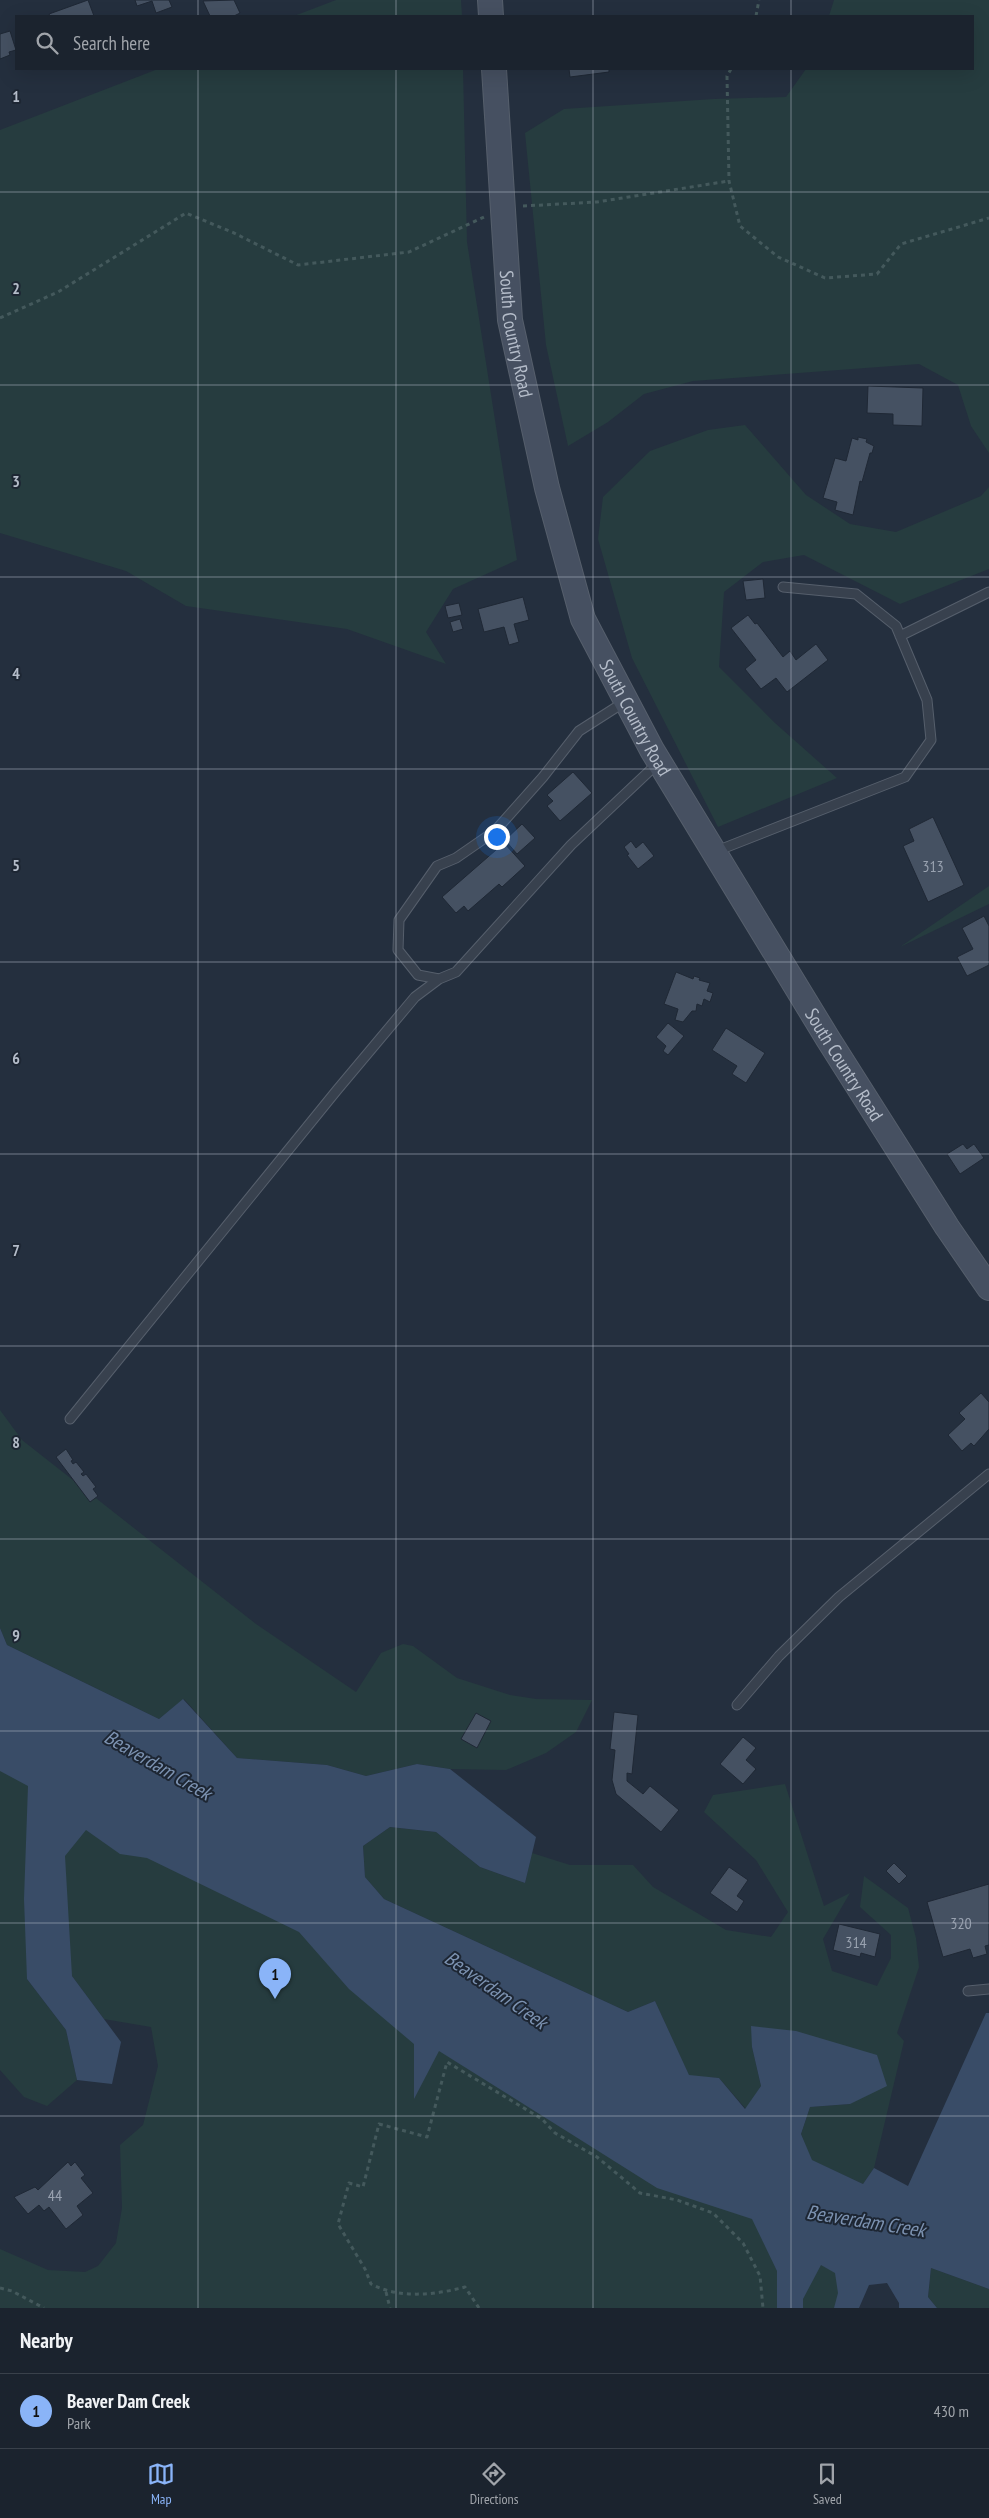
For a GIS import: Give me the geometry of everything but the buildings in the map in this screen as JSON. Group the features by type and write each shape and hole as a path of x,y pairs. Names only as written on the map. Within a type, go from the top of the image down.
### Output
{"main road":[{"path":"490,0 491,15"},
{"name":"South Country Road","path":"494,70 510,320 547,488 583,619 659,762 942,1220 989,1288"}],"lane":[{"path":"714,852 905,777 931,740 927,700 896,626 856,594 783,587"},
{"path":"900,636 989,592"},
{"path":"439,979 418,975 398,950 399,920 437,866 456,858 495,831 543,777 579,731 626,701"},
{"path":"70,1419 343,1082 415,997 439,979 456,972 571,845 659,762"},
{"path":"737,1705 779,1656 839,1597 989,1474"},
{"path":"968,1991 989,1989"}],"path":[{"path":"756,15 759,0"},
{"path":"730,70 727,76 729,181 740,226 778,257 825,278 877,274 901,244 989,218"},
{"path":"0,318 58,292 186,213 234,233 298,265 409,252 503,208 597,202 729,181"},
{"path":"479,2308 465,2286 442,2294 386,2292 371,2284 365,2269 338,2224 349,2183 363,2187 379,2124 427,2138 447,2062 542,2119 555,2133 597,2157 640,2193 677,2200 713,2213 743,2243 760,2276 763,2308"},
{"path":"0,2288 12,2291 44,2308"},
{"path":"386,2292 390,2308"}],"green space":[{"path":"336,0 461,0 462,15 297,15"},
{"path":"834,0 989,0 989,453 971,426 958,385 919,364 693,381 644,394 608,422 568,446 546,345 525,133 564,109 714,99 786,97 805,70 974,70 974,15 829,15"},
{"path":"155,70 463,70 467,242 517,560 453,589 426,632 446,664 347,629 186,606 126,571 0,533 0,130"},
{"path":"745,425 806,495 850,524 896,532 981,496 989,487 989,569 900,604 804,555 763,562 724,592 719,667 775,723 837,778 718,827 632,658 598,539 603,497 650,451 708,430"},
{"path":"989,886 989,904 900,947"},
{"path":"0,1410 22,1440 256,1624 356,1692 381,1653 403,1644 413,1646 457,1678 510,1695 536,1699 592,1700 576,1732 546,1753 506,1770 450,1769 417,1764 366,1776 327,1765 237,1758 184,1699 159,1719 7,1645 0,1628"},
{"path":"0,1743 309,1917 853,2255 849,2308 0,2308 0,2249 48,2270 85,2272 98,2266 116,2243 122,2208 120,2145 143,2125 158,2066 151,2027 104,2019 72,1976 27,1979 66,2030 77,2080 47,2106 24,2097 0,2070"},
{"path":"785,1784 824,1906 850,1893 823,1939 832,1971 877,1986 891,1958 891,1935 860,1907 864,1876 908,1908 916,1938 919,1967 897,2033 904,2041 874,2168 863,2184 811,2160 801,2134 810,2107 850,2104 752,2047 761,2086 746,2109 719,2078 689,2076 655,2001 628,2012 384,1899 365,1877 363,1846 390,1827 436,1832 480,1867 525,1883 532,1853 570,1865 633,1865 653,1887 726,1930 771,1937 788,1912 756,1860 704,1812 713,1795"},
{"path":"931,2268 989,2289 989,2308 937,2308 928,2297"}],"water":[{"name":"Beaverdam Creek","path":"0,1628 7,1645 159,1719 183,1699 237,1758 327,1765 366,1776 417,1764 450,1769 536,1837 525,1883 480,1867 436,1832 390,1827 363,1846 365,1877 384,1899 628,2012 655,2001 689,2075 719,2078 745,2109 761,2086 752,2047 751,2026 796,2031 877,2055 887,2086 850,2104 810,2107 801,2134 812,2160 863,2184 874,2168 908,2186 986,2013 989,2013 989,2289 931,2268 928,2297 937,2308 899,2308 899,2303 887,2283 869,2285 859,2308 834,2308 838,2293 835,2273 821,2265 803,2299 803,2308 777,2308 777,2271 752,2219 657,2188 439,2051 414,2099 414,2044 349,1989 299,1932 147,1858 120,1854 86,1830 65,1856 72,1976 121,2042 112,2084 77,2080 66,2030 27,1979 24,1899 28,1786 0,1771"}],"place":[{"name":"Beaver Dam Creek","path":"275,1999"}]}
